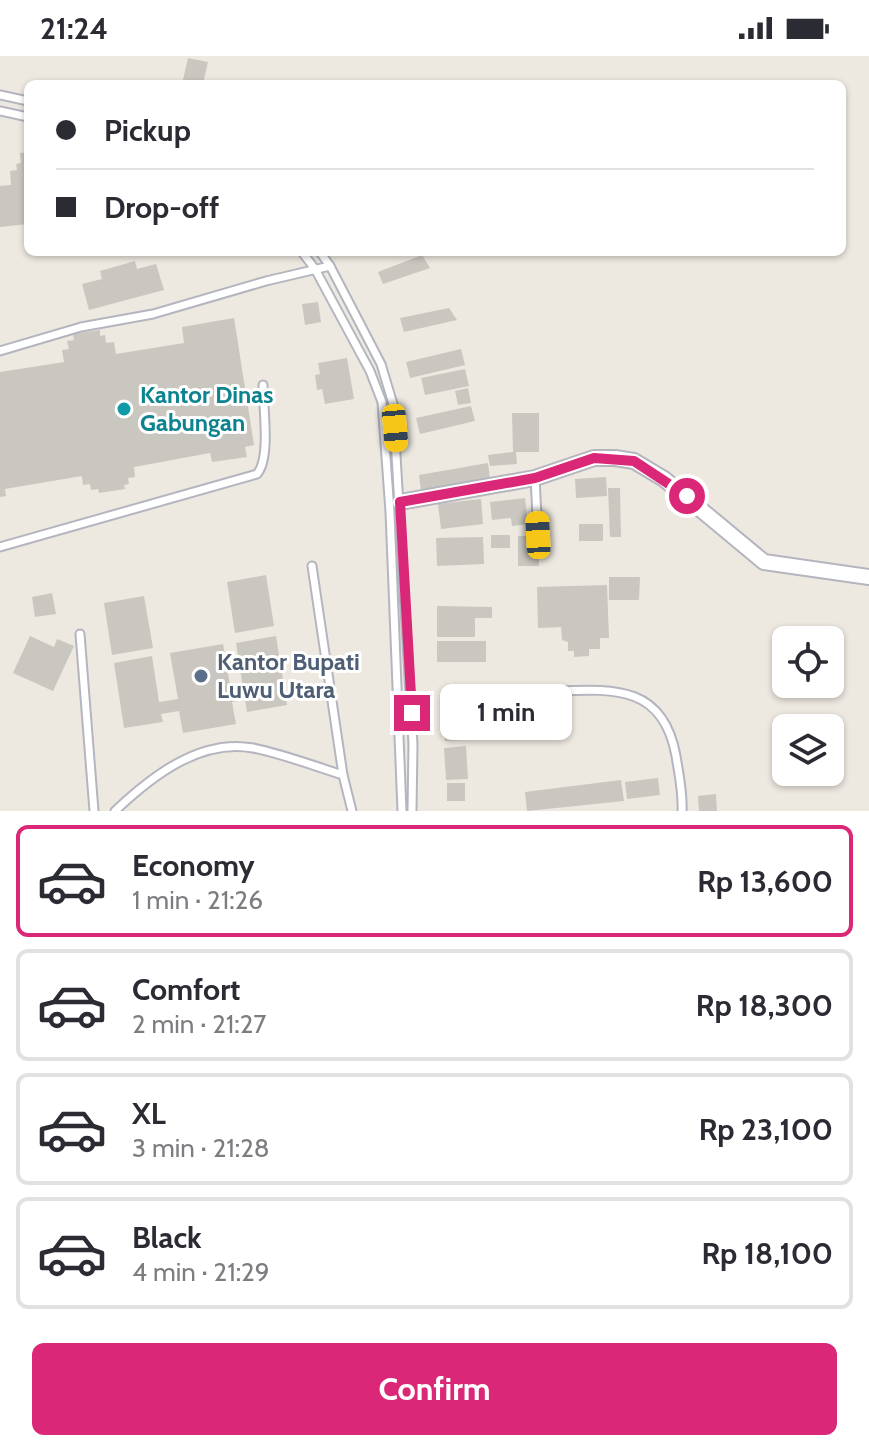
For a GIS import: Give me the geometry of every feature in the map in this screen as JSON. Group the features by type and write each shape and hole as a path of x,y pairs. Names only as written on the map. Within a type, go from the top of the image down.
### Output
{"street":[{"path":"400,502 535,478 594,458 634,461 687,496 764,562 869,577"}],"lane":[{"path":"0,95 24,100"},
{"path":"0,111 24,116"},
{"path":"305,256 370,371 382,402 391,528 402,811"},
{"path":"323,256 381,364 393,404 413,744 412,811"},
{"path":"0,351 81,327 153,314 330,266"},
{"path":"0,547 257,474 263,467 265,454 263,385"},
{"path":"535,478 538,535"},
{"path":"312,566 343,775 352,811"},
{"path":"80,634 94,811"},
{"path":"454,694 609,689 636,696 660,712 672,736 683,797 682,811"},
{"path":"115,811 131,796 189,756 237,746 254,748 343,775"}],"building":[{"path":"188,58 208,62 204,80 183,80"},
{"path":"24,152 24,224 0,227 0,186 11,185 10,171 17,170 16,164 21,163 20,153"},
{"path":"419,256 423,256 430,268 383,284 378,272"},
{"path":"135,261 137,269 156,264 164,290 89,310 82,284 102,279 100,271"},
{"path":"318,302 321,322 305,325 302,304"},
{"path":"449,308 457,320 404,332 400,318"},
{"name":"Kantor Dinas Gabungan","path":"234,318 254,445 245,447 247,457 212,462 210,453 134,467 135,477 128,478 129,484 124,485 125,489 99,493 98,489 91,490 90,484 83,485 82,476 5,489 6,496 0,497 0,372 64,362 62,350 69,349 67,341 74,340 73,334 100,330 100,336 105,335 106,343 114,342 116,354 184,343 182,327"},
{"path":"461,349 465,365 410,378 406,362"},
{"path":"347,358 354,399 325,404 322,389 317,390 315,375 320,374 318,363"},
{"path":"465,369 469,386 425,395 421,378"},
{"path":"468,388 471,403 458,405 455,391"},
{"path":"471,406 475,421 420,434 416,418"},
{"path":"512,413 539,413 539,452 516,452 517,464 490,466 488,455 513,452"},
{"path":"488,463 490,479 421,490 419,475"},
{"path":"606,477 607,496 576,498 575,479"},
{"path":"608,488 620,488 621,537 610,537"},
{"path":"525,498 528,524 512,526 511,518 492,520 490,502"},
{"path":"481,499 483,524 441,529 438,504"},
{"path":"579,524 603,524 603,541 579,541"},
{"path":"491,535 510,535 510,548 491,548"},
{"path":"518,536 539,536 539,566 518,566"},
{"path":"483,537 484,564 437,566 436,538"},
{"path":"266,575 274,626 235,633 227,582"},
{"path":"609,577 640,577 639,600 609,600"},
{"path":"607,585 609,638 600,638 600,649 589,649 589,656 574,657 574,651 568,651 568,642 562,640 561,627 538,628 537,587"},
{"path":"52,593 56,614 35,617 32,597"},
{"path":"144,596 153,648 112,655 104,603"},
{"path":"437,606 492,607 492,618 475,618 475,637 437,637"},
{"path":"30,636 54,647 57,639 74,646 53,691 13,673"},
{"name":"Kantor Bupati Luwu Utara","path":"276,636 287,705 247,712 245,700 232,702 236,724 183,733 179,711 161,714 163,722 124,728 114,663 152,656 159,702 178,699 170,653 223,644 231,691 243,688 236,643"},
{"path":"437,641 486,641 486,662 437,662"},
{"path":"464,705 466,740 445,741 443,707"},
{"path":"466,746 468,779 446,780 444,748"},
{"path":"658,778 660,795 627,799 625,782"},
{"path":"621,780 624,801 527,811 525,792"},
{"path":"447,783 465,783 465,801 447,801"},
{"path":"716,794 717,811 699,811 698,796"}],"place":[{"name":"Kantor Dinas Gabungan","path":"124,409"},
{"name":"Kantor Bupati Luwu Utara","path":"201,676"}],"route":[{"path":"412,713 400,502 535,478 594,458 634,461 687,496"}]}
